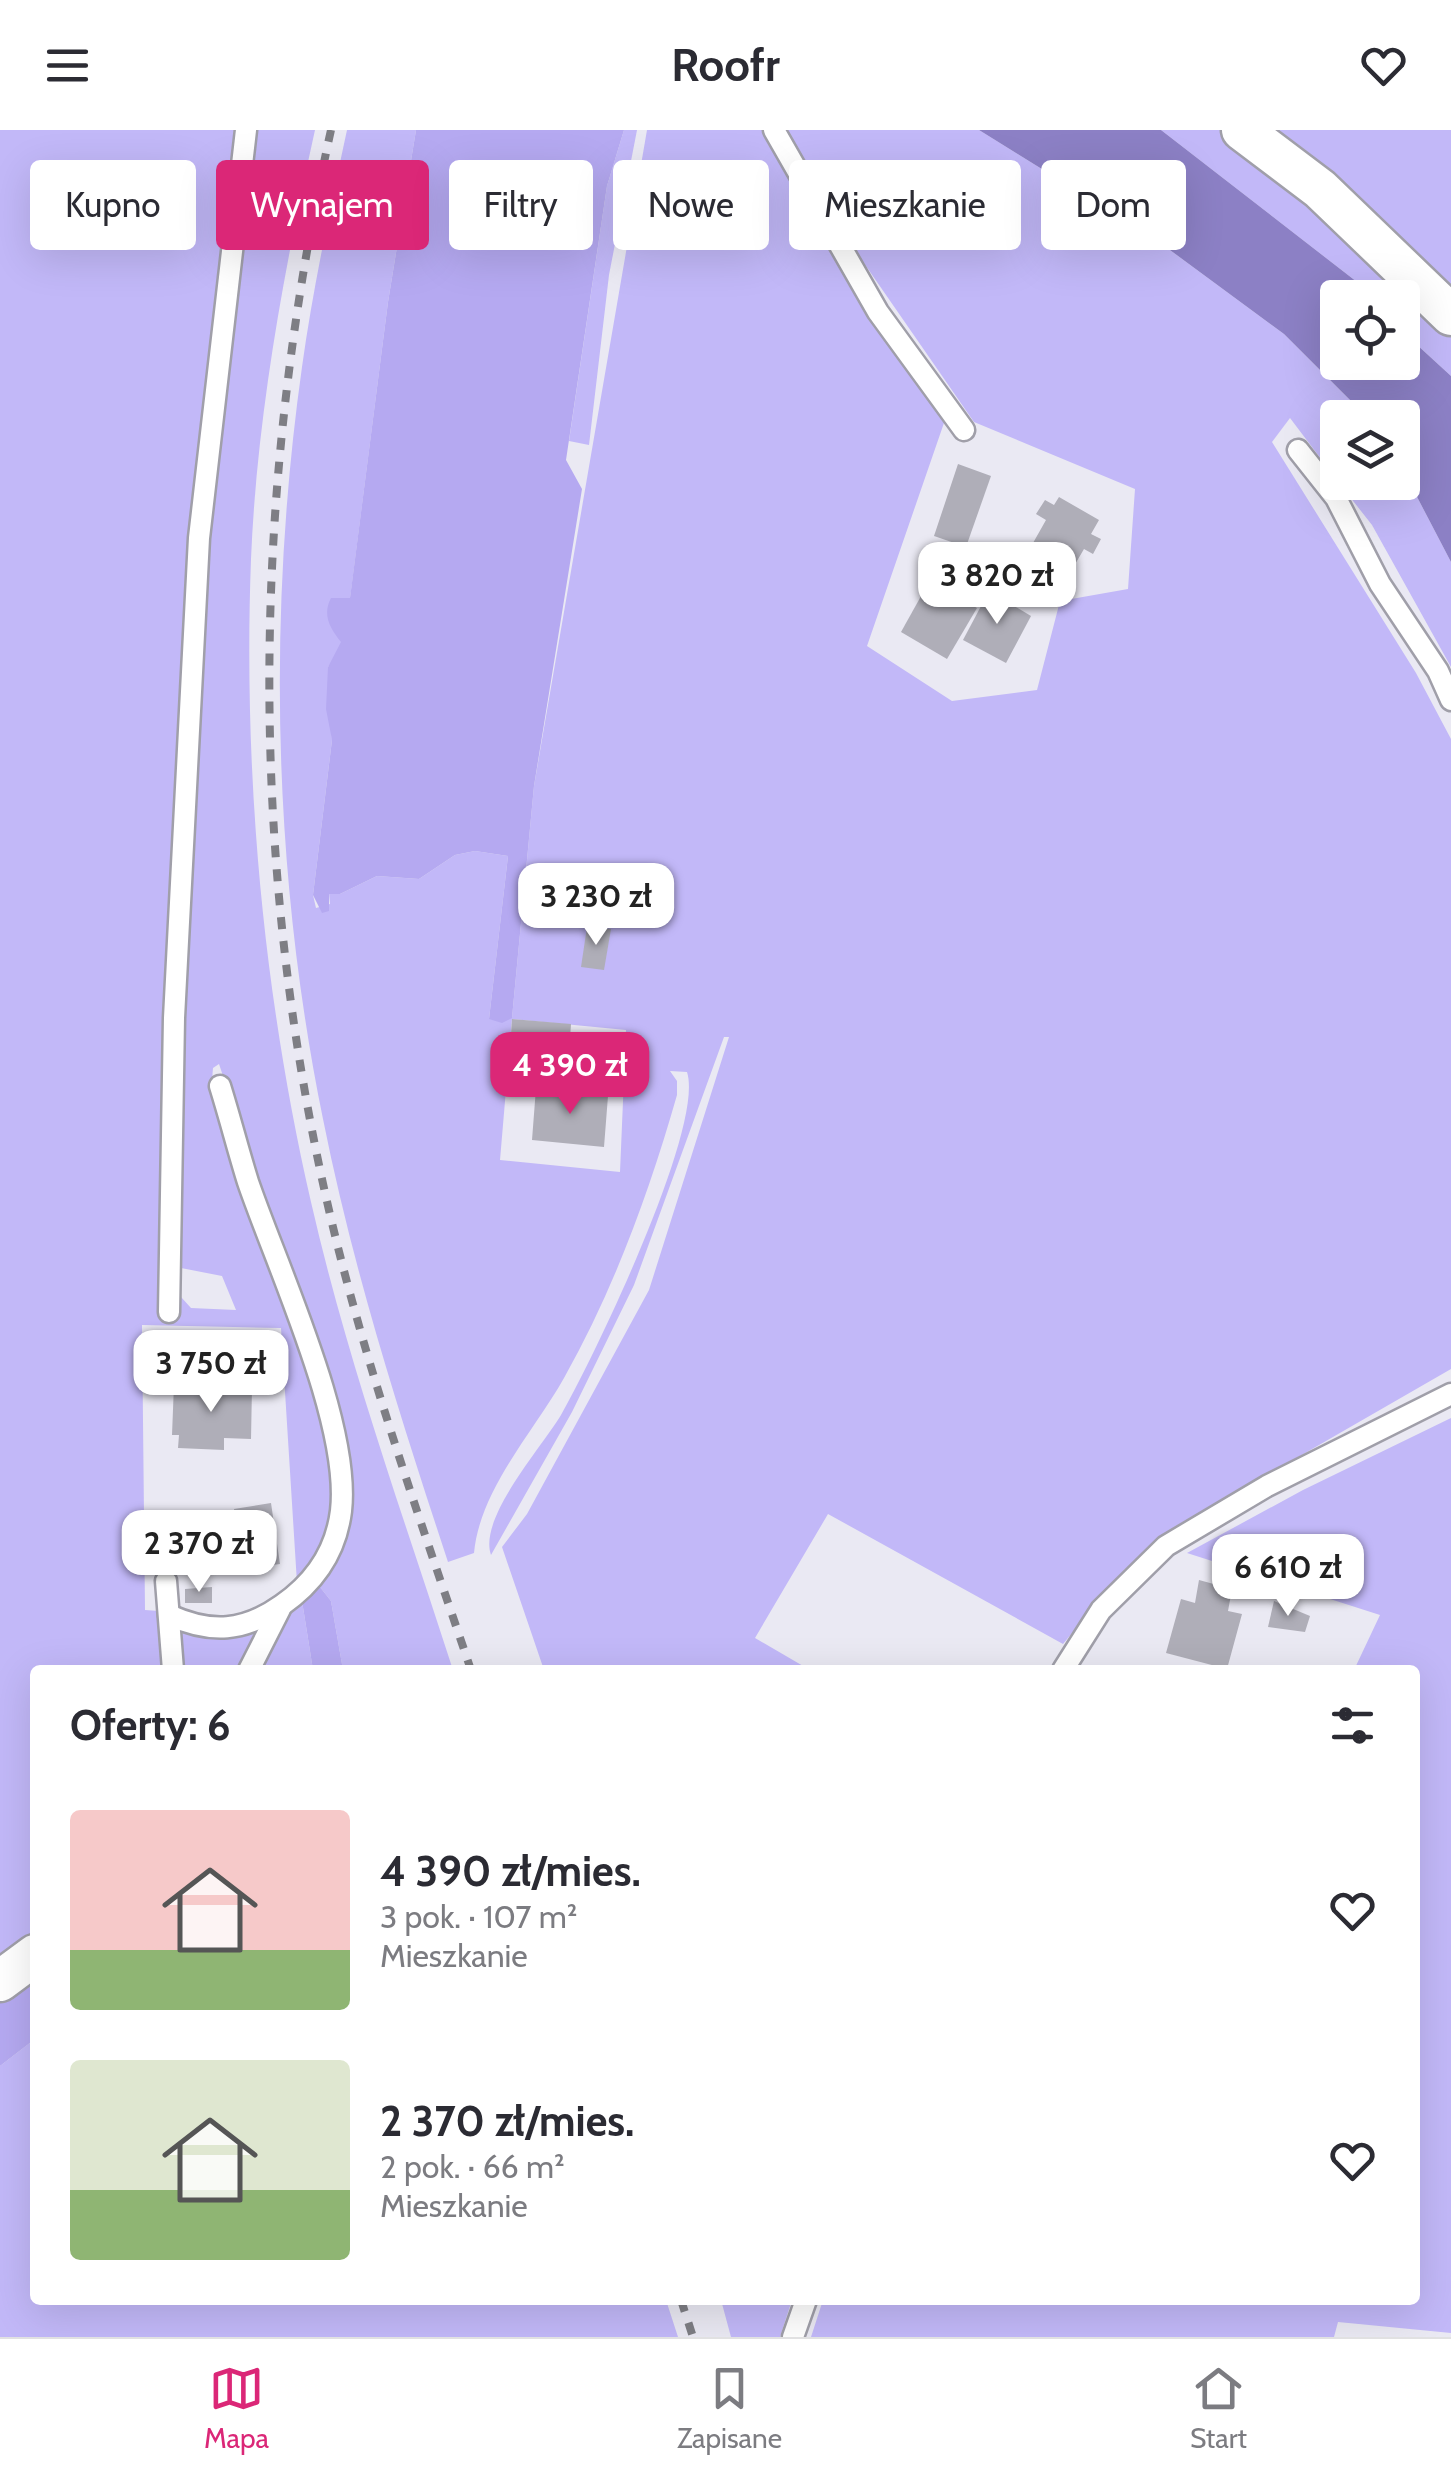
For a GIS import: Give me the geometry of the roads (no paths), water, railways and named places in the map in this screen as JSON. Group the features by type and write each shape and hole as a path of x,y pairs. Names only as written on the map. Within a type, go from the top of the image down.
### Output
{"street":[{"path":"1242,130 1320,189 1451,315"},
{"path":"0,1981 30,1959"}],"lane":[{"path":"169,1312 174,1018 199,538 246,130"},
{"path":"774,130 878,312 964,430"},
{"path":"1298,450 1336,498 1380,584 1438,671 1451,700"},
{"path":"169,1615 189,1624 225,1630 244,1626 282,1605 317,1574 328,1555 339,1519 341,1488 314,1365 248,1182 220,1086"},
{"path":"1066,1665 1101,1610 1166,1546 1267,1486 1451,1394"},
{"path":"166,1581 173,1665"},
{"path":"252,1665 282,1605"},
{"path":"793,2337 804,2305"}],"railway":[{"path":"331,130 305,260 275,522 269,654 272,786 281,917 298,1048 336,1241 389,1426 469,1665"},
{"path":"683,2305 693,2337"}]}
